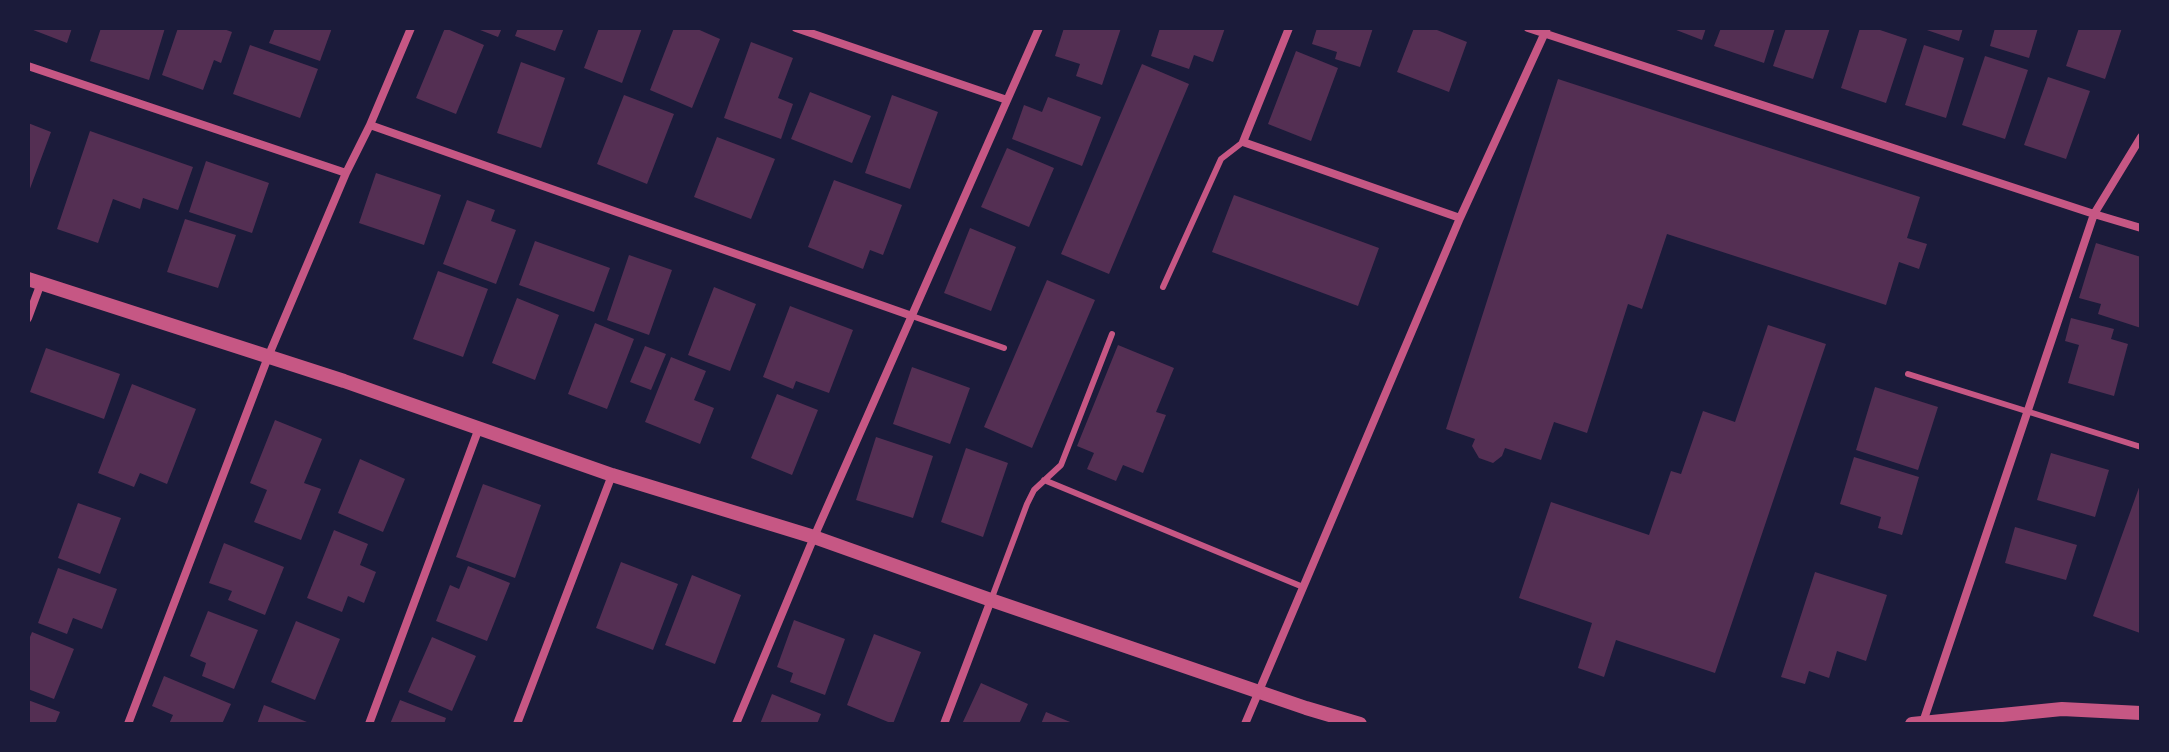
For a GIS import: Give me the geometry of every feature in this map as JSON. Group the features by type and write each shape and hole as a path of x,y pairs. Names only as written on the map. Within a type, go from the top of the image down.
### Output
{"street":[{"path":"128,724 268,357 411,28"},
{"path":"796,28 1007,100"},
{"path":"736,724 814,537 1039,28"},
{"path":"1289,28 1243,142 1460,218"},
{"path":"1528,28 1546,31 2141,228"},
{"path":"1245,724 1460,218 1546,31"},
{"path":"28,66 346,173"},
{"path":"370,125 912,316"},
{"path":"2141,137 2094,214 1918,723 2062,709 2141,713"},
{"path":"28,318 35,281 612,475 814,537 1360,724"},
{"path":"369,724 479,428"},
{"path":"517,724 612,475"},
{"path":"944,724 991,600"}],"lane":[{"path":"1163,287 1221,159 1243,142"},
{"path":"912,316 1004,348"},
{"path":"991,600 1034,490 1061,465 1112,334"},
{"path":"1908,374 2141,447"},
{"path":"1043,480 1303,587"}],"building":[{"path":"28,28 72,28 67,43"},
{"path":"101,28 165,28 149,80 90,61"},
{"path":"178,28 221,28 232,32 221,63 214,60 203,90 162,75"},
{"path":"275,28 332,28 320,61 269,43"},
{"path":"445,28 484,45 456,114 416,98"},
{"path":"475,28 502,28 498,37"},
{"path":"518,28 564,28 555,51 515,36"},
{"path":"599,28 642,28 622,83 584,68"},
{"path":"674,28 695,28 720,39 692,108 650,90"},
{"path":"1064,28 1121,28 1102,85 1076,76 1080,64 1055,56"},
{"path":"1160,28 1225,28 1213,62 1194,55 1189,69 1151,56"},
{"path":"1317,28 1373,28 1360,67 1335,59 1337,52 1312,44"},
{"path":"1414,28 1432,28 1467,42 1449,92 1397,72"},
{"path":"1671,28 1706,28 1702,40"},
{"path":"1721,28 1775,28 1764,63 1714,46"},
{"path":"1786,28 1830,28 1813,79 1773,66"},
{"path":"1860,28 1874,28 1907,39 1886,103 1841,88"},
{"path":"1921,28 1963,28 1959,41"},
{"path":"1995,28 2038,28 2029,58 1990,46"},
{"path":"2079,28 2122,28 2105,79 2066,66"},
{"path":"751,42 793,58 778,98 793,104 781,139 724,118"},
{"path":"250,45 318,69 300,118 233,94"},
{"path":"1924,45 1964,58 1946,118 1905,105"},
{"path":"1296,51 1338,68 1311,141 1268,124"},
{"path":"1985,56 2028,70 2005,139 1962,125"},
{"path":"521,62 565,78 541,148 497,133"},
{"path":"1142,64 1189,84 1109,274 1061,254"},
{"path":"2048,77 2090,91 2066,159 2024,145"},
{"path":"1558,79 1920,197 1907,238 1927,244 1919,269 1899,262 1886,305 1667,234 1642,309 1628,304 1587,433 1554,422 1541,460 1505,448 1502,456 1493,463 1479,458 1472,446 1475,439 1446,429"},
{"path":"810,92 871,116 852,163 791,139"},
{"path":"624,95 674,114 647,184 597,164"},
{"path":"892,95 938,112 910,189 865,173"},
{"path":"1048,97 1101,117 1082,166 1012,139 1024,105 1042,112"},
{"path":"28,123 51,132 28,194"},
{"path":"90,131 193,167 178,210 143,198 140,209 113,199 98,243 57,229"},
{"path":"717,137 775,159 751,219 694,197"},
{"path":"1007,148 1054,168 1029,227 981,207"},
{"path":"206,161 269,183 252,233 189,212"},
{"path":"376,173 441,195 424,245 359,223"},
{"path":"834,180 902,205 883,255 870,250 863,269 808,247"},
{"path":"1234,195 1379,248 1358,306 1212,252"},
{"path":"467,200 495,210 491,221 516,230 496,284 443,264"},
{"path":"185,219 236,235 218,288 167,272"},
{"path":"970,228 1016,247 991,311 944,293"},
{"path":"535,241 610,268 594,312 519,285"},
{"path":"2096,243 2141,257 2141,328 2098,314 2101,304 2079,298"},
{"path":"629,255 672,270 649,335 607,320"},
{"path":"438,271 488,289 463,357 413,339"},
{"path":"1047,280 1095,300 1032,448 984,427"},
{"path":"714,287 756,304 730,371 688,355"},
{"path":"517,298 559,315 535,380 492,363"},
{"path":"790,306 853,330 829,393 796,381 793,389 763,377"},
{"path":"2071,318 2114,329 2111,339 2128,344 2114,396 2068,383 2079,345 2065,341"},
{"path":"595,323 634,339 607,409 568,394"},
{"path":"1768,325 1826,344 1715,673 1616,640 1604,677 1578,668 1592,623 1519,598 1551,502 1649,535 1671,471 1681,474 1703,411 1735,422"},
{"path":"1118,345 1174,368 1156,412 1166,415 1143,473 1123,465 1116,481 1087,469 1094,453 1077,446"},
{"path":"645,346 666,354 651,390 630,382"},
{"path":"46,348 120,374 104,419 30,392"},
{"path":"671,357 706,371 694,400 714,408 700,444 645,422"},
{"path":"912,367 970,388 950,444 893,424"},
{"path":"132,384 196,409 167,484 140,473 134,487 98,473"},
{"path":"1875,387 1938,407 1918,470 1856,450"},
{"path":"777,394 818,410 792,475 751,458"},
{"path":"275,420 322,439 304,483 321,489 301,540 254,522 267,490 250,483"},
{"path":"876,437 933,456 913,518 856,500"},
{"path":"966,448 1008,463 983,537 941,522"},
{"path":"2051,453 2109,470 2095,517 2037,500"},
{"path":"1854,457 1919,477 1902,535 1878,528 1881,517 1840,504"},
{"path":"360,459 405,479 383,532 338,513"},
{"path":"2141,482 2141,631 2140,633 2093,616"},
{"path":"483,484 541,505 515,578 456,557"},
{"path":"78,503 121,518 100,574 58,558"},
{"path":"2015,527 2077,545 2066,580 2005,563"},
{"path":"334,530 368,544 360,565 376,572 364,603 348,596 342,612 307,598"},
{"path":"224,543 284,567 265,615 228,600 232,591 209,583"},
{"path":"621,562 678,584 653,650 596,628"},
{"path":"468,566 510,583 487,641 436,621 450,585 459,589"},
{"path":"58,568 117,589 102,629 73,618 67,634 38,623"},
{"path":"1815,572 1887,595 1866,661 1837,651 1829,678 1809,671 1805,684 1781,677"},
{"path":"692,575 741,595 715,664 665,645"},
{"path":"208,611 258,630 234,689 202,676 206,663 190,656"},
{"path":"794,620 845,639 825,695 790,682 793,673 777,667"},
{"path":"296,621 340,639 315,700 271,682"},
{"path":"32,632 74,649 54,699 28,689 28,642"},
{"path":"874,634 921,652 893,724 847,705"},
{"path":"432,637 476,656 452,711 408,692"},
{"path":"164,676 231,704 222,724 169,724 173,715 152,706"},
{"path":"981,683 1028,704 1019,724 962,724"},
{"path":"772,694 821,714 817,724 760,724"},
{"path":"28,700 60,712 55,724 28,724"},
{"path":"400,700 446,718 444,724 390,724"},
{"path":"264,705 307,722 257,724"},
{"path":"1046,712 1075,724 1041,724"}]}
